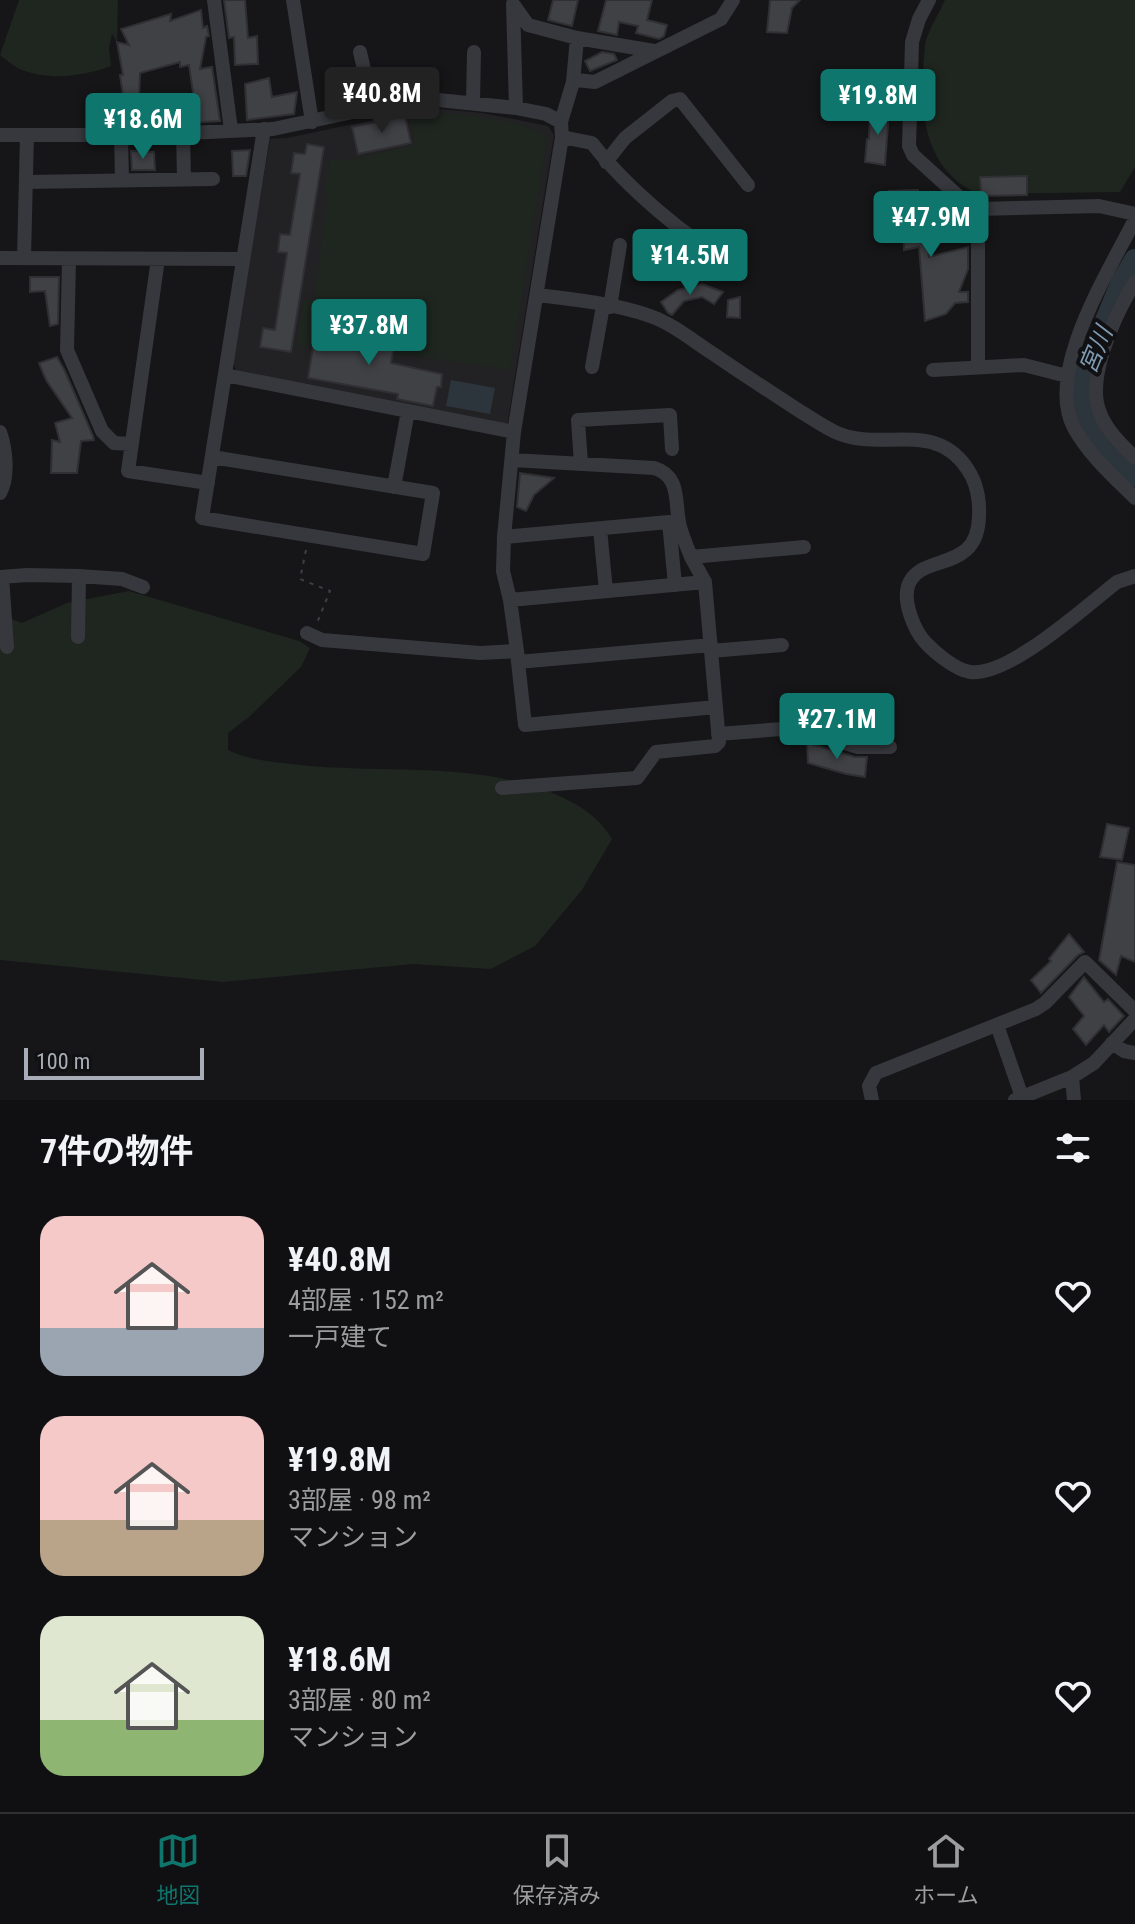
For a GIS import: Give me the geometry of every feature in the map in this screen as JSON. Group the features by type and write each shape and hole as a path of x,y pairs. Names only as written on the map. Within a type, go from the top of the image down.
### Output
{"street":[{"path":"214,0 231,130"},
{"path":"293,0 312,122"},
{"path":"573,82 595,82 721,19 733,0"},
{"path":"929,0 912,42 909,146 913,155 969,206 978,209 1099,206 1135,217 1081,331 1067,376 1067,399 1073,425 1096,460 1135,498"},
{"path":"513,2 528,25 577,38 654,51"},
{"path":"513,2 516,108"},
{"path":"577,38 573,82 562,130 514,432 504,537 503,571 510,600 525,725 716,707"},
{"path":"360,52 373,109"},
{"path":"473,102 474,52"},
{"path":"0,135 121,135 264,129 312,122 419,98 516,108 546,114 562,130 592,143 606,162 708,251 738,267"},
{"path":"606,162 625,138 672,101 680,99 748,185"},
{"path":"212,457 433,493 423,554 202,518 264,129"},
{"path":"183,132 184,179"},
{"path":"24,258 27,135"},
{"path":"121,135 122,180"},
{"path":"26,182 213,179"},
{"path":"978,209 978,367"},
{"path":"592,367 620,245"},
{"path":"0,258 243,259"},
{"path":"69,259 67,350 102,431 114,443 131,444"},
{"path":"158,259 128,471 208,483"},
{"path":"1133,289 1111,330 1095,386 1100,413 1110,431 1133,453"},
{"path":"537,295 650,316 676,328 833,431 866,441 923,439 955,454 976,487 979,526 974,540 964,553 920,571 911,580 906,599 924,642 959,668 968,672 983,672 1003,666 1021,656 1117,582 1135,576"},
{"path":"933,370 1024,365 1067,376"},
{"path":"225,375 514,432"},
{"path":"394,487 408,411"},
{"path":"581,464 578,420 670,415 672,449"},
{"path":"0,432 5,482 0,493"},
{"path":"502,788 637,778 656,752 715,746 719,742 705,582 691,557 680,525 674,484 665,471 512,460"},
{"path":"504,537 669,522 675,585"},
{"path":"600,529 606,591"},
{"path":"691,557 804,547"},
{"path":"7,647 1,577 27,575 122,579 143,587"},
{"path":"78,637 79,576"},
{"path":"510,600 705,582"},
{"path":"310,634 322,640 518,656 782,645"},
{"path":"718,734 795,728 858,747 890,747"},
{"path":"872,1100 869,1086 876,1073 1045,1003 1085,962 1135,1011"},
{"path":"997,1025 1018,1099 1072,1077 1094,1063 1135,1019"},
{"path":"1112,1043 1124,1051 1135,1053"},
{"path":"1072,1077 1074,1100"}],"path":[{"path":"309,535 300,579 330,591 310,634"}],"shaded area":[{"path":"19,0 118,0 117,42 112,34 109,48 111,66 78,75 56,76 33,73 13,65 0,55"},
{"path":"945,0 1135,0 1135,167 1120,192 978,194 948,172 931,143 922,90 926,40"},
{"path":"430,108 482,113 548,126 554,135 507,426 237,372 232,361 270,139"},
{"path":"431,112 510,122 547,138 510,370 396,353 397,341 313,326 308,348 297,345 303,300 314,300 330,160 349,160 415,145 410,118"},
{"path":"451,380 495,388 490,414 446,406"},
{"path":"129,591 299,641 310,648 301,667 228,733 228,750 254,759 300,765 458,772 520,782 577,805 593,816 612,839 582,890 535,946 491,969 413,964 223,982 0,960 0,615 22,623 67,603"}],"building":[{"path":"224,0 245,0 248,38 257,36 258,64 235,65 234,37 229,38"},
{"path":"553,0 578,0 572,26 548,20"},
{"path":"606,0 652,0 647,20 667,25 664,36 659,39 636,33 638,26 619,22 617,35 598,31"},
{"path":"770,0 800,0 792,8 787,33 767,32"},
{"path":"201,10 203,28 207,26 209,36 206,37 200,69 212,67 220,121 169,124 165,101 194,99 189,65 180,67 180,62 140,73 139,98 146,97 149,118 134,125 120,125 120,103 124,102 117,42 129,45 121,29 171,14 170,21"},
{"path":"602,52 614,54 617,60 590,71 585,61"},
{"path":"269,78 272,97 297,92 294,114 247,120 245,84"},
{"path":"870,110 889,110 885,165 865,162"},
{"path":"405,116 411,143 358,154 352,127"},
{"path":"307,144 324,147 291,352 260,347 263,328 275,330 287,253 278,252 280,234 290,235 300,174 291,173 294,153 305,154"},
{"path":"250,150 246,176 233,176 232,151"},
{"path":"131,151 154,152 155,170 132,170"},
{"path":"1027,176 1027,195 981,196 980,177"},
{"path":"918,190 918,222 924,221 929,257 968,247 968,269 959,292 968,292 968,302 955,303 946,314 925,321 919,247 904,250 903,220 894,220 889,191"},
{"path":"30,277 59,277 58,324 50,326 45,291 30,292"},
{"path":"702,284 723,292 714,304 702,297 684,301 672,315 661,302 678,290"},
{"path":"740,297 740,318 727,317 728,300"},
{"path":"316,328 395,342 391,363 442,374 441,387 437,387 433,406 397,399 398,394 308,378"},
{"path":"57,357 94,440 81,441 77,473 51,473 52,440 60,442 55,423 72,418 46,380 39,363"},
{"path":"520,473 554,478 534,495 526,511 517,507"},
{"path":"807,743 855,757 867,757 865,777 808,763"},
{"path":"1107,824 1129,828 1122,860 1100,857"},
{"path":"1117,862 1135,865 1135,962 1121,956 1116,975 1099,960"},
{"path":"1069,934 1084,952 1041,993 1031,980 1051,961 1049,959"},
{"path":"1084,977 1104,1002 1108,999 1124,1016 1109,1032 1104,1025 1086,1045 1073,1029 1084,1016 1069,997"}],"waterway":[{"name":"宮川","path":"1135,260 1122,282 1081,381 1085,416 1116,460 1135,476"}]}
